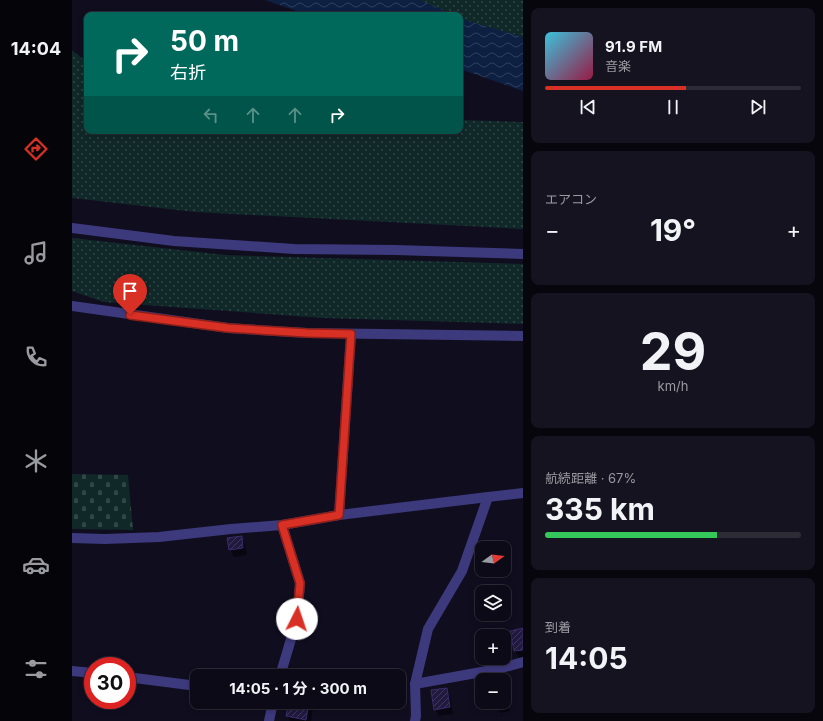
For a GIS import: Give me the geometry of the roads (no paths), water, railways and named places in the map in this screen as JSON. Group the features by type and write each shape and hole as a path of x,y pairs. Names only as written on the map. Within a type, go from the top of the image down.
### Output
{"street":[{"path":"72,228 174,241 294,249 396,250 523,254"},
{"path":"72,306 228,328 307,333 523,336"},
{"path":"339,515 351,334"},
{"path":"72,538 159,537 282,525 339,515 523,493"},
{"path":"416,721 415,684 428,628 462,571 488,497"},
{"path":"282,525 300,583 297,619 282,669"},
{"path":"415,684 498,669 523,662"},
{"path":"72,671 84,672"},
{"path":"136,678 190,685"},
{"path":"269,721 272,709"}],"water":[{"path":"265,0 420,0 447,12 299,12"},
{"path":"463,19 523,37 523,91 463,70"}]}
